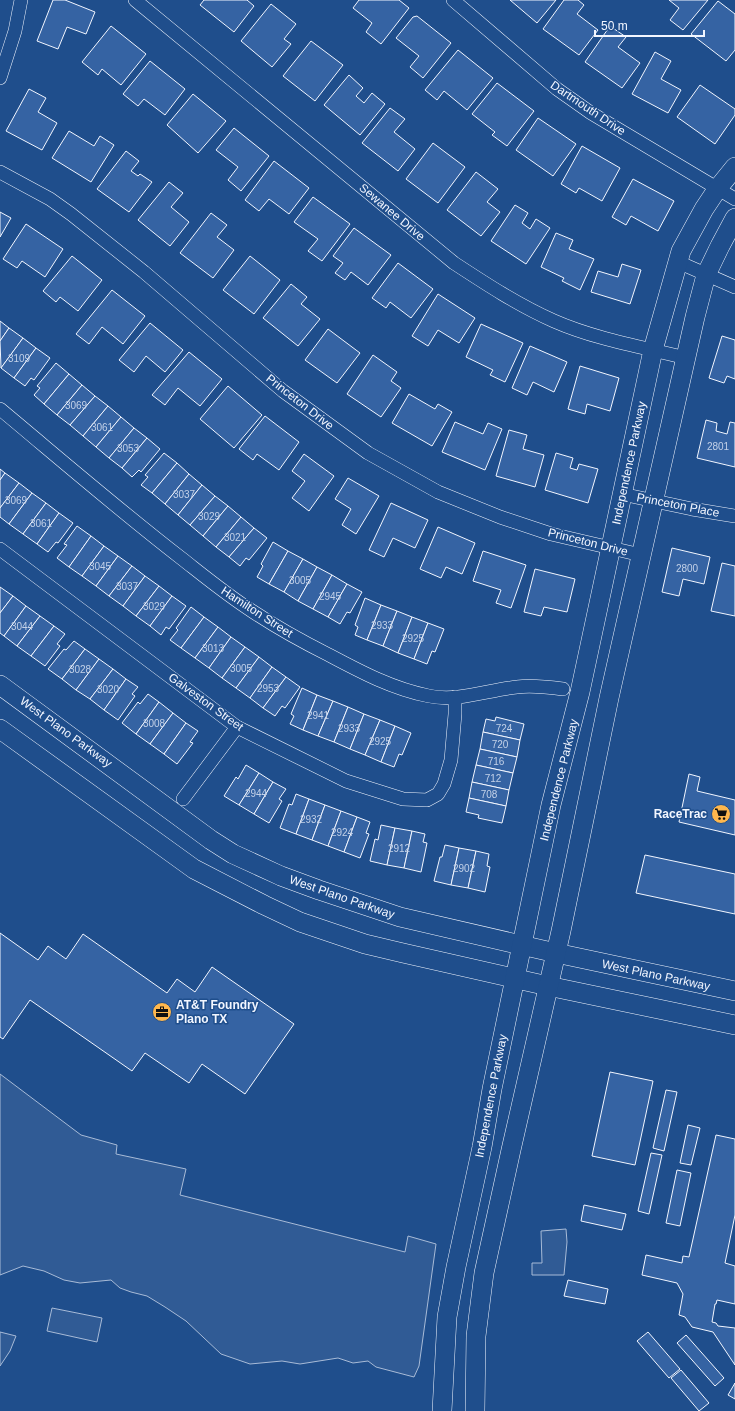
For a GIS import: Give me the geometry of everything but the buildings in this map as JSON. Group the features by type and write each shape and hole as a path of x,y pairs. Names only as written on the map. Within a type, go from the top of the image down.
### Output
{"main road":[{"name":"Independence Parkway","path":"442,1411 447,1317 456,1267 482,1147 492,1089 551,805 580,692 612,549 622,494 653,350 681,251 691,230 718,188 735,167"},
{"path":"475,1411 476,1336 484,1273 510,1150 556,953 611,691 695,317 706,275 735,218"},
{"name":"West Plano Parkway","path":"0,685 211,840 233,854 257,866 319,890 400,917 522,946 735,991"},
{"path":"0,729 194,869 264,906 300,922 365,944 548,986 735,1025"}],"street":[{"path":"0,78 15,31 21,0"},
{"name":"Sewanee Drive","path":"135,0 454,263 502,295 554,321 591,334 686,358"},
{"name":"Dartmouth Drive","path":"453,0 557,89 591,113 735,199"},
{"name":"Princeton Drive","path":"0,172 50,199 71,214 144,272 283,391 368,453 438,492 470,506 551,534 641,555"},
{"path":"678,262 735,287"},
{"name":"Hamilton Street","path":"0,409 144,530 207,579 252,611 312,647 363,673 400,689 431,697 455,697 518,687 547,686 563,689"},
{"name":"Princeton Place","path":"622,494 735,516"},
{"name":"Galveston Street","path":"0,549 237,727 346,781 403,799 427,800 438,794 444,784 451,760 455,697"},
{"path":"183,799 237,727"}],"shaded area":[{"path":"0,1074 81,1135 117,1145 116,1154 186,1169 180,1195 405,1252 408,1236 436,1244 419,1366 414,1377 376,1367 368,1361 353,1363 338,1358 300,1364 282,1361 250,1364 221,1354 186,1321 147,1296 120,1288 111,1280 80,1283 64,1280 44,1271 23,1266 0,1275"},
{"path":"566,1229 567,1242 564,1275 532,1275 532,1263 542,1263 541,1231"},
{"path":"52,1308 102,1318 97,1342 47,1331"},
{"path":"0,1332 16,1336 10,1351 0,1366"}],"place":[{"name":"RaceTrac","path":"721,814"},
{"name":"AT&T Foundry Plano TX","path":"162,1012"}]}
